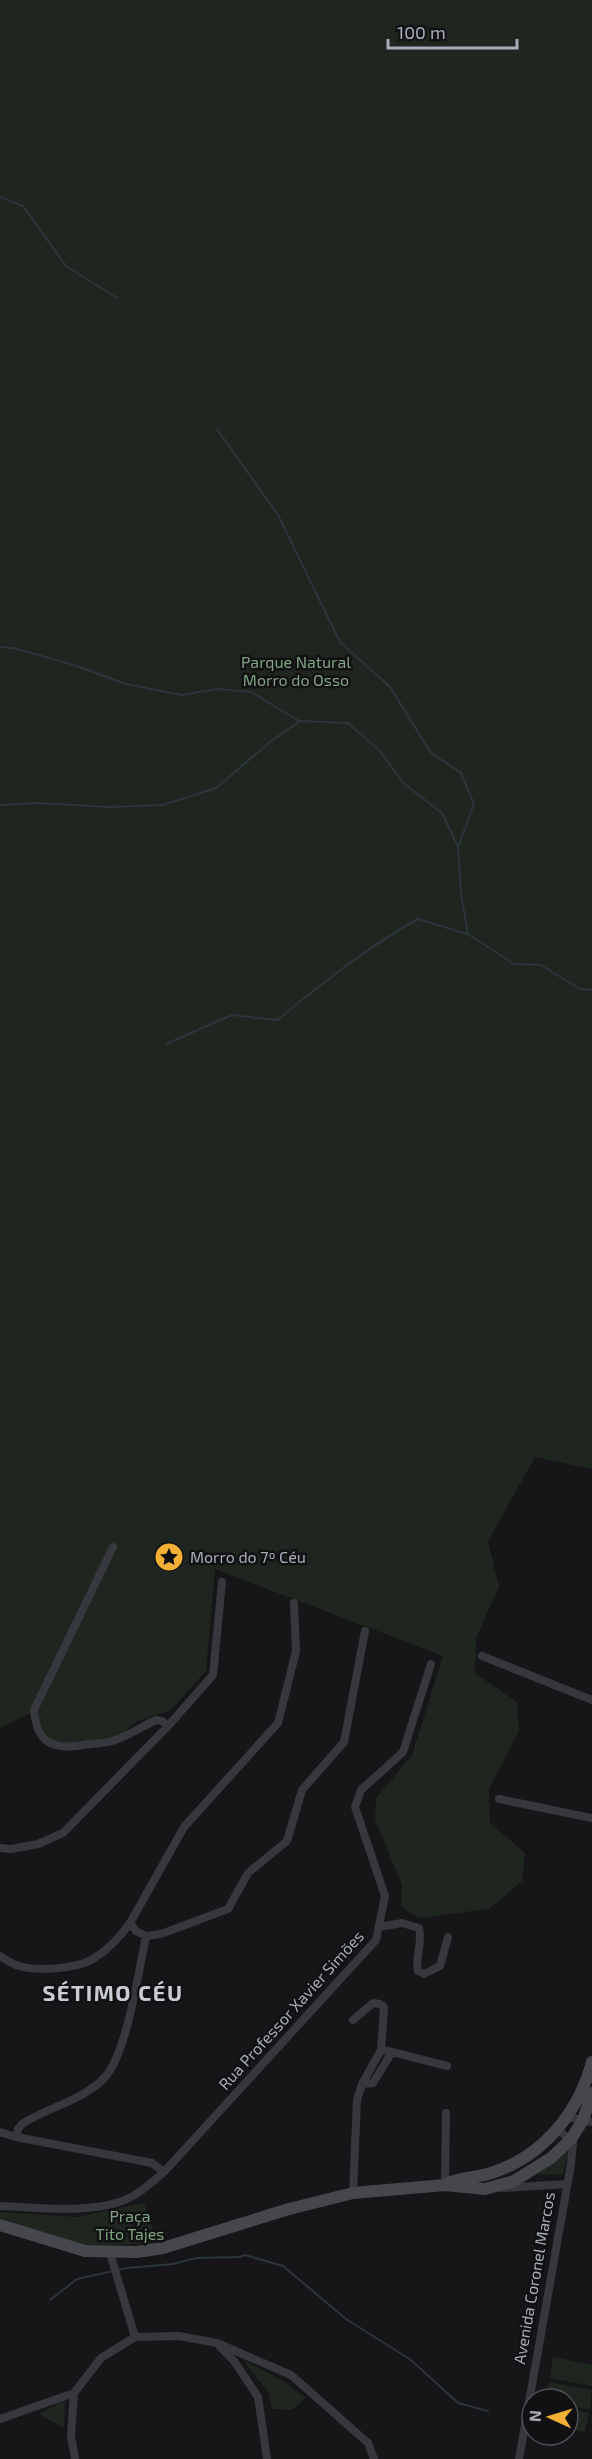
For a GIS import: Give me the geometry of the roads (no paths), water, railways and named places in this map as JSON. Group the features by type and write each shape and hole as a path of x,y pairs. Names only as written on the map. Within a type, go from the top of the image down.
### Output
{"main road":[{"path":"533,2187 528,2174 531,2160 535,2152 557,2130 581,2093 592,2062"},
{"name":"Avenida Coronel Marcos","path":"571,2139 588,2121 592,2093"},
{"path":"0,2225 86,2251 111,2256 163,2248 289,2209 353,2193 445,2185 485,2189 514,2181 528,2174 551,2158 571,2139"},
{"path":"445,2185 453,2180 493,2172 513,2164 544,2145"}],"street":[{"path":"113,1547 34,1710 39,1733 46,1740 67,1748 117,1740 156,1720 168,1726"},
{"path":"0,1848 12,1850 38,1844 63,1833 168,1726 213,1675 222,1582"},
{"path":"0,1956 17,1965 44,1969 67,1967 92,1960 111,1945 130,1923 184,1827 278,1723 296,1651 294,1603"},
{"path":"130,1923 136,1931 146,1936 161,1934 227,1910 248,1874 287,1841 302,1790 344,1742 365,1631"},
{"path":"482,1656 592,1700"},
{"name":"Rua Professor Xavier Simões","path":"0,2206 77,2209 120,2202 145,2188 164,2172 376,1940 384,1896 355,1809 361,1790 402,1753 431,1664"},
{"path":"499,1799 592,1818"},
{"path":"380,1927 402,1923 419,1928 421,1936 416,1961 418,1971 424,1974 440,1966 448,1937"},
{"path":"16,2137 22,2124 81,2094 105,2076 120,2052 146,1936"},
{"path":"353,2020 373,2003 384,2007 381,2050 362,2084 357,2100 353,2193"},
{"path":"381,2050 447,2066"},
{"path":"362,2084 373,2083 392,2052"},
{"path":"445,2185 446,2113"},
{"path":"566,2117 588,2121"},
{"path":"557,2130 571,2139"},
{"path":"0,2132 152,2163 164,2172"},
{"name":"Avenida Coronel Marcos","path":"519,2459 567,2184 573,2144 571,2139"},
{"path":"485,2189 567,2184"},
{"path":"111,2256 135,2337"},
{"path":"0,2419 74,2393 101,2358 135,2337 179,2336 217,2343 291,2375 368,2443 374,2459"},
{"path":"217,2343 234,2361 258,2397 267,2459"},
{"path":"74,2393 71,2436 75,2459"}],"waterway":[{"path":"0,197 23,206 66,266 117,298"},
{"path":"217,429 278,515 340,642 390,687 431,753 461,773 474,804 458,847"},
{"path":"0,647 13,648 74,665 126,684 182,695 217,689 251,692 299,721"},
{"path":"0,805 37,803 110,807 163,805 216,788 270,742 300,721 348,723 380,751 403,783 442,813 458,847 461,894 468,934 514,964 541,965 580,989 592,990"},
{"path":"166,1044 232,1015 277,1020 328,979 418,919 467,934"},
{"path":"50,2300 77,2279 127,2268 173,2264 196,2258 245,2255 283,2266 346,2319 411,2360 458,2403 488,2411"}],"place":[{"name":"Morro do 7º Céu","path":"169,1557"}],"district":[{"name":"SÉTIMO CÉU","path":"113,1993"}],"park label":[{"name":"Parque Natural Morro do Osso","path":"296,671"},
{"name":"Praça Tito Tajes","path":"130,2225"}]}
